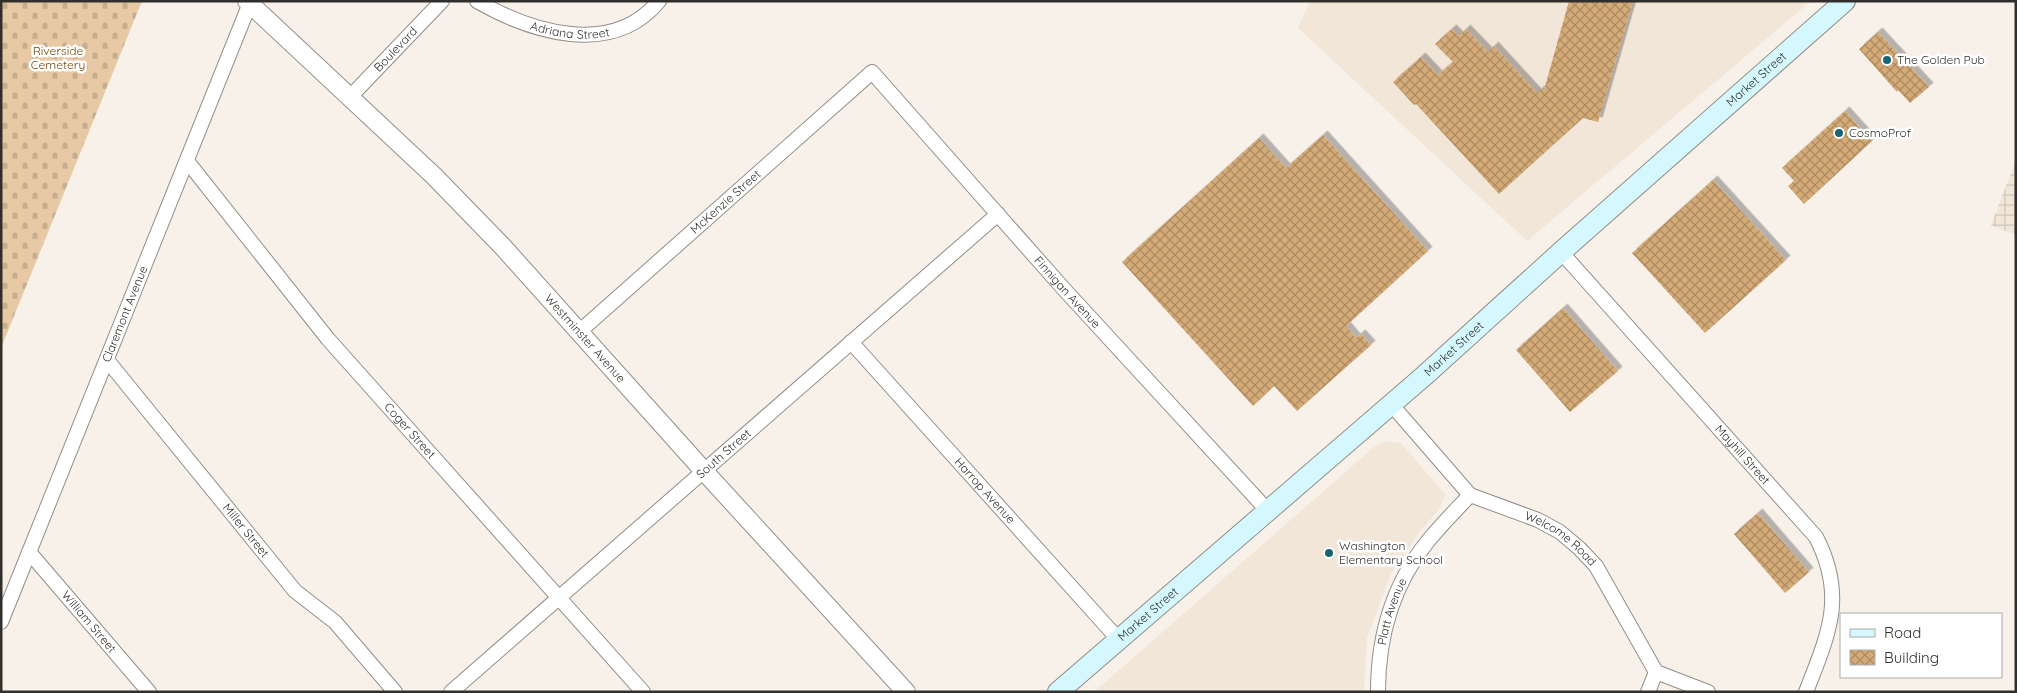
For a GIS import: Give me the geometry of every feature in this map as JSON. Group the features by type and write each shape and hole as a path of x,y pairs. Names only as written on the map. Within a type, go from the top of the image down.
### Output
{"main road":[{"name":"Market Street","path":"1058,692 1391,404 1845,1"}],"street":[{"name":"Boulevard","path":"350,97 442,1"},
{"name":"Adriana Street","path":"478,1 522,23 544,30 583,36 604,34 625,26 644,16 659,1"},
{"name":"Westminster Avenue","path":"248,2 434,176 503,247 906,692"},
{"name":"Claremont Avenue","path":"1,622 187,161 248,2"},
{"name":"Finnigan Avenue","path":"872,72 998,214 1267,510"},
{"name":"McKenzie Street","path":"579,332 872,72"},
{"name":"Coger Street","path":"187,161 328,339 643,692"},
{"name":"South Street","path":"451,692 998,214"},
{"name":"Mayhill Street","path":"1561,252 1816,537 1824,552 1828,570 1832,593 1832,613 1828,633 1806,692"},
{"name":"Harrop Avenue","path":"851,342 1119,640"},
{"name":"Miller Street","path":"107,360 295,591 335,622 395,692"},
{"name":"Welcome Road","path":"1391,404 1470,495 1538,520 1560,532 1579,548 1596,566 1656,672"},
{"name":"Platt Avenue","path":"1378,692 1381,642 1390,610 1402,581 1428,540 1470,495"},
{"name":"William Street","path":"29,552 149,692"},
{"path":"1648,692 1656,672 1708,692"}],"shaded area":[{"path":"1310,1 1811,1 1527,241 1298,28"},
{"path":"2016,160 2016,235 1991,225"},
{"name":"Washington Elementary School","path":"1386,441 1401,443 1445,494 1440,508 1419,533 1391,574 1367,638 1364,692 1094,692 1374,447"}],"green space":[{"name":"Riverside Cemetery","path":"1,1 142,1 1,348"}],"building":[{"path":"1569,1 1633,1 1598,122 1583,118 1499,194 1416,104 1414,105 1393,82 1421,57 1438,75 1453,62 1435,44 1452,29 1459,36 1466,29 1488,52 1494,46 1537,93 1540,90 1544,90"},
{"name":"The Golden Pub","path":"1878,32 1929,87 1910,103 1898,90 1897,92 1859,49"},
{"path":"1845,111 1872,141 1804,204 1788,186 1794,181 1782,168"},
{"path":"1323,135 1428,251 1346,326 1356,338 1361,334 1371,345 1297,411 1274,386 1253,406 1122,262 1259,138 1286,168"},
{"path":"1713,180 1786,260 1705,333 1632,253"},
{"path":"1563,308 1618,371 1570,412 1516,350"},
{"path":"1758,513 1809,572 1785,593 1734,534"}],"place":[{"name":"The Golden Pub","path":"1887,60"},
{"name":"CosmoProf","path":"1839,133"},
{"name":"Washington Elementary School","path":"1329,553"}]}
